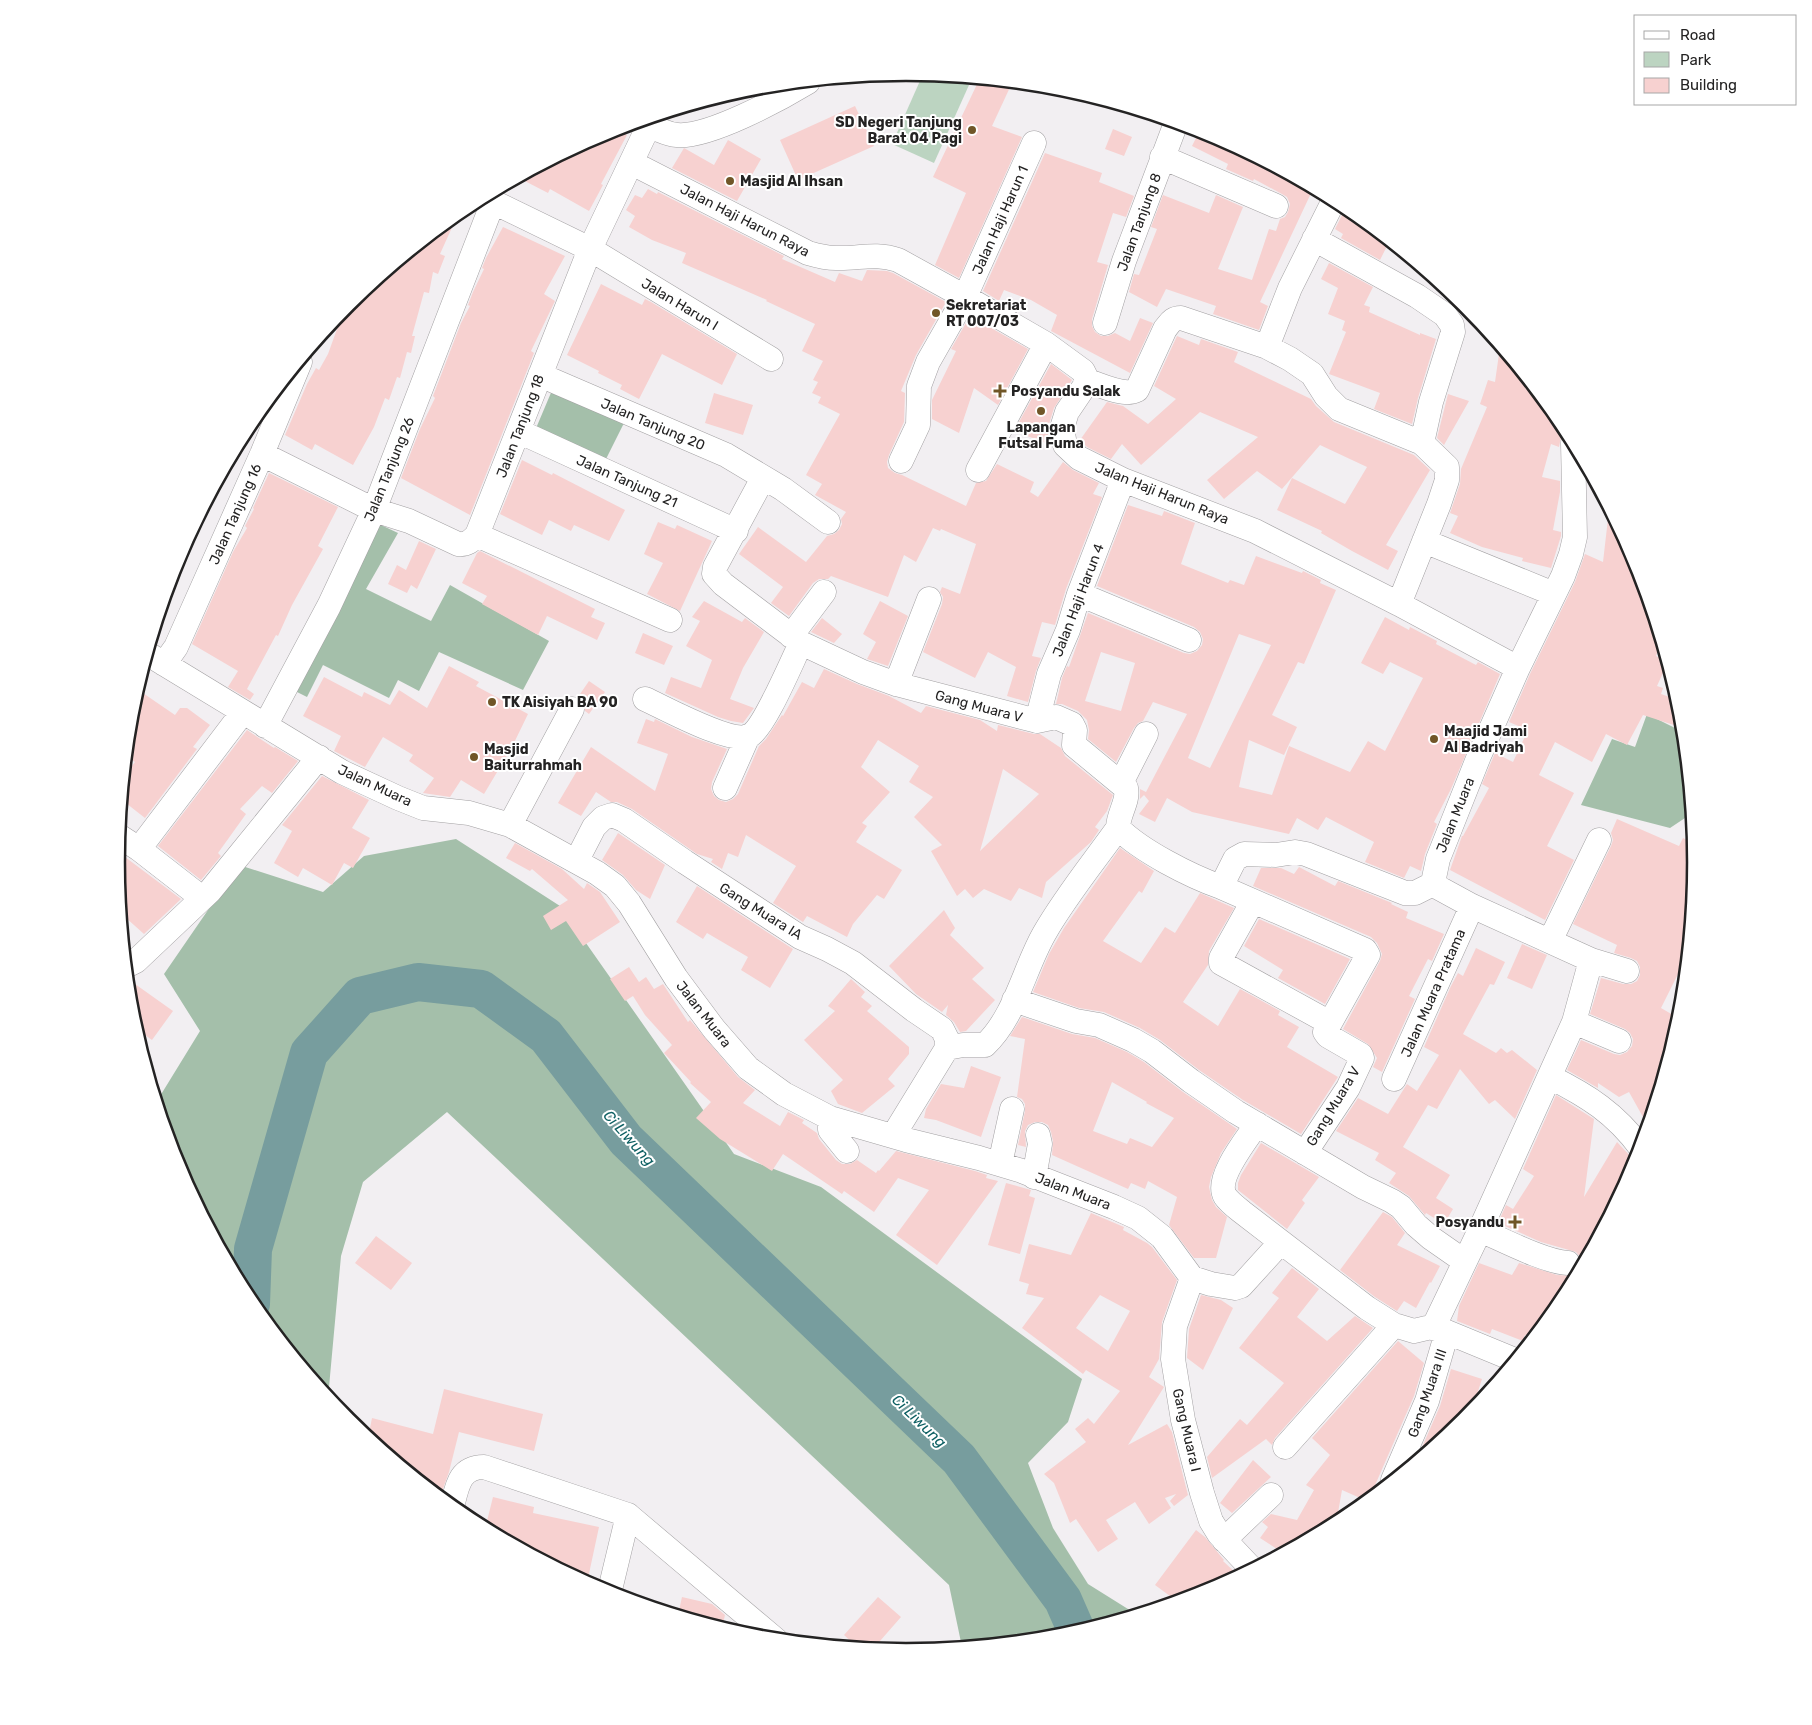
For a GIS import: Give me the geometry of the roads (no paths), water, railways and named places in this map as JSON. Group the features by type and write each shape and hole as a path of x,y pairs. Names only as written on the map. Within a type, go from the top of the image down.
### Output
{"street":[{"path":"649,125 676,135 691,135 713,129 793,90"},
{"name":"Jalan Tanjung 18","path":"477,535 590,249 632,163 644,127"},
{"name":"Jalan Tanjung 8","path":"1105,323 1124,261 1173,129"},
{"name":"Jalan Haji Harun 1","path":"901,461 918,426 919,386 928,362 965,296 1034,142"},
{"path":"1162,157 1276,206"},
{"name":"Jalan Haji Harun Raya","path":"632,163 808,253 824,258 866,255 888,256 965,296 1046,344 1083,371 1088,381 1066,412 1062,428 1065,445 1079,458 1123,480 1255,531 1399,604 1518,668"},
{"name":"Jalan Harun I","path":"491,201 590,249 770,359"},
{"name":"Jalan Tanjung 26","path":"265,726 379,512 487,204"},
{"path":"1267,347 1290,288 1330,207"},
{"path":"1314,239 1417,296 1445,315 1452,325 1453,332 1431,402 1422,442"},
{"path":"1088,381 1132,393 1137,390 1165,329 1171,321 1180,318 1267,347 1290,359 1312,374 1326,396 1339,409 1422,442 1448,467 1447,480 1399,604"},
{"path":"978,470 1046,344"},
{"name":"Jalan Tanjung 20","path":"540,375 726,455 782,489 828,522"},
{"name":"Jalan Tanjung 16","path":"156,659 176,648 262,454 293,378"},
{"name":"Jalan Tanjung 21","path":"518,431 736,530"},
{"path":"262,454 379,512 409,521 458,544 464,545 471,542 477,535 670,620"},
{"name":"Jalan Muara","path":"1435,883 1434,873 1438,858 1476,765 1518,668 1563,576 1575,537 1573,456"},
{"path":"736,530 763,478"},
{"name":"Jalan Haji Harun 4","path":"1037,721 1049,674 1068,630 1123,480"},
{"name":"Gang Muara V","path":"736,530 715,567 718,579 796,640 863,672 896,684 1037,721 1056,717 1072,724 1075,730 1074,745 1121,783"},
{"path":"1424,541 1554,594"},
{"path":"646,699 719,733 743,738 748,736 758,729 765,716 796,640 824,592"},
{"path":"1080,594 1189,640"},
{"path":"896,684 930,599"},
{"name":"Jalan Muara","path":"156,659 342,772 423,808 469,813 510,825 577,860 615,886 676,978 714,1029 748,1068 784,1094 830,1118 1000,1164 1138,1218 1162,1237 1192,1278"},
{"path":"510,825 572,710"},
{"path":"139,849 243,712"},
{"path":"893,1136 947,1048 963,1045 985,1045 996,1035 1043,935 1067,898 1118,828 1118,819 1127,794 1126,788 1121,783 1146,734"},
{"path":"725,788 748,736"},
{"path":"131,964 136,961 202,898 278,808 318,757"},
{"name":"Gang Muara IA","path":"577,860 594,827 603,818 612,815 624,820 800,937 853,963 942,1029 948,1039 947,1048"},
{"path":"1118,828 1129,839 1198,879 1221,887 1253,901 1365,950 1368,958 1330,1023 1221,963 1221,958 1253,901"},
{"path":"1550,942 1599,840"},
{"path":"125,841 202,898"},
{"path":"1221,887 1235,859 1244,854 1276,855 1295,852 1306,854 1405,893 1415,892 1435,883 1444,891 1472,906 1550,942 1591,960 1627,971"},
{"name":"Jalan Muara Pratama","path":"1394,1079 1472,906"},
{"path":"1439,1330 1436,1322 1480,1230 1574,1022 1591,960"},
{"path":"1014,1000 1076,1021 1099,1025 1133,1040 1152,1051 1210,1094 1257,1124 1363,1187 1392,1201 1401,1207 1416,1225 1431,1238 1464,1260"},
{"path":"1574,1022 1619,1041"},
{"name":"Gang Muara V","path":"1305,1153 1348,1088 1362,1058 1361,1055 1326,1034 1330,1023"},
{"path":"1550,1077 1586,1095 1610,1114 1636,1141"},
{"path":"1000,1164 1012,1109"},
{"path":"830,1118 830,1130 847,1151"},
{"path":"1257,1124 1226,1174 1224,1193 1226,1198 1281,1242 1394,1326 1414,1331 1439,1330 1510,1358"},
{"path":"1034,1177 1040,1144 1038,1135"},
{"path":"1480,1230 1545,1258 1568,1263"},
{"path":"1192,1278 1211,1284 1235,1288 1241,1286 1281,1242"},
{"name":"Gang Muara I","path":"1192,1278 1175,1326 1173,1359 1176,1387 1203,1498 1211,1521 1224,1540 1248,1565"},
{"path":"1285,1447 1394,1326"},
{"name":"Gang Muara III","path":"1398,1469 1427,1401 1439,1330"},
{"path":"454,1499 459,1482 464,1474 469,1469 484,1467 628,1515 765,1631"},
{"path":"1224,1540 1271,1495"},
{"path":"611,1586 628,1515"}],"waterway":[{"name":"Ci Liwung","path":"252,1290 253,1249 309,1053 360,996 418,982 481,989 546,1036 626,1140 959,1459 1063,1600 1074,1625"}],"place":[{"name":"SD Negeri Tanjung Barat 04 Pagi","path":"972,130"},
{"name":"Masjid Al Ihsan","path":"730,181"},
{"name":"Sekretariat RT 007/03","path":"936,313"},
{"name":"Posyandu Salak","path":"1000,391"},
{"name":"Lapangan Futsal Fuma","path":"1041,411"},
{"name":"TK Aisiyah BA 90","path":"492,702"},
{"name":"Maajid Jami Al Badriyah","path":"1434,739"},
{"name":"Masjid Baiturrahmah","path":"474,757"},
{"name":"Posyandu","path":"1515,1222"}]}
